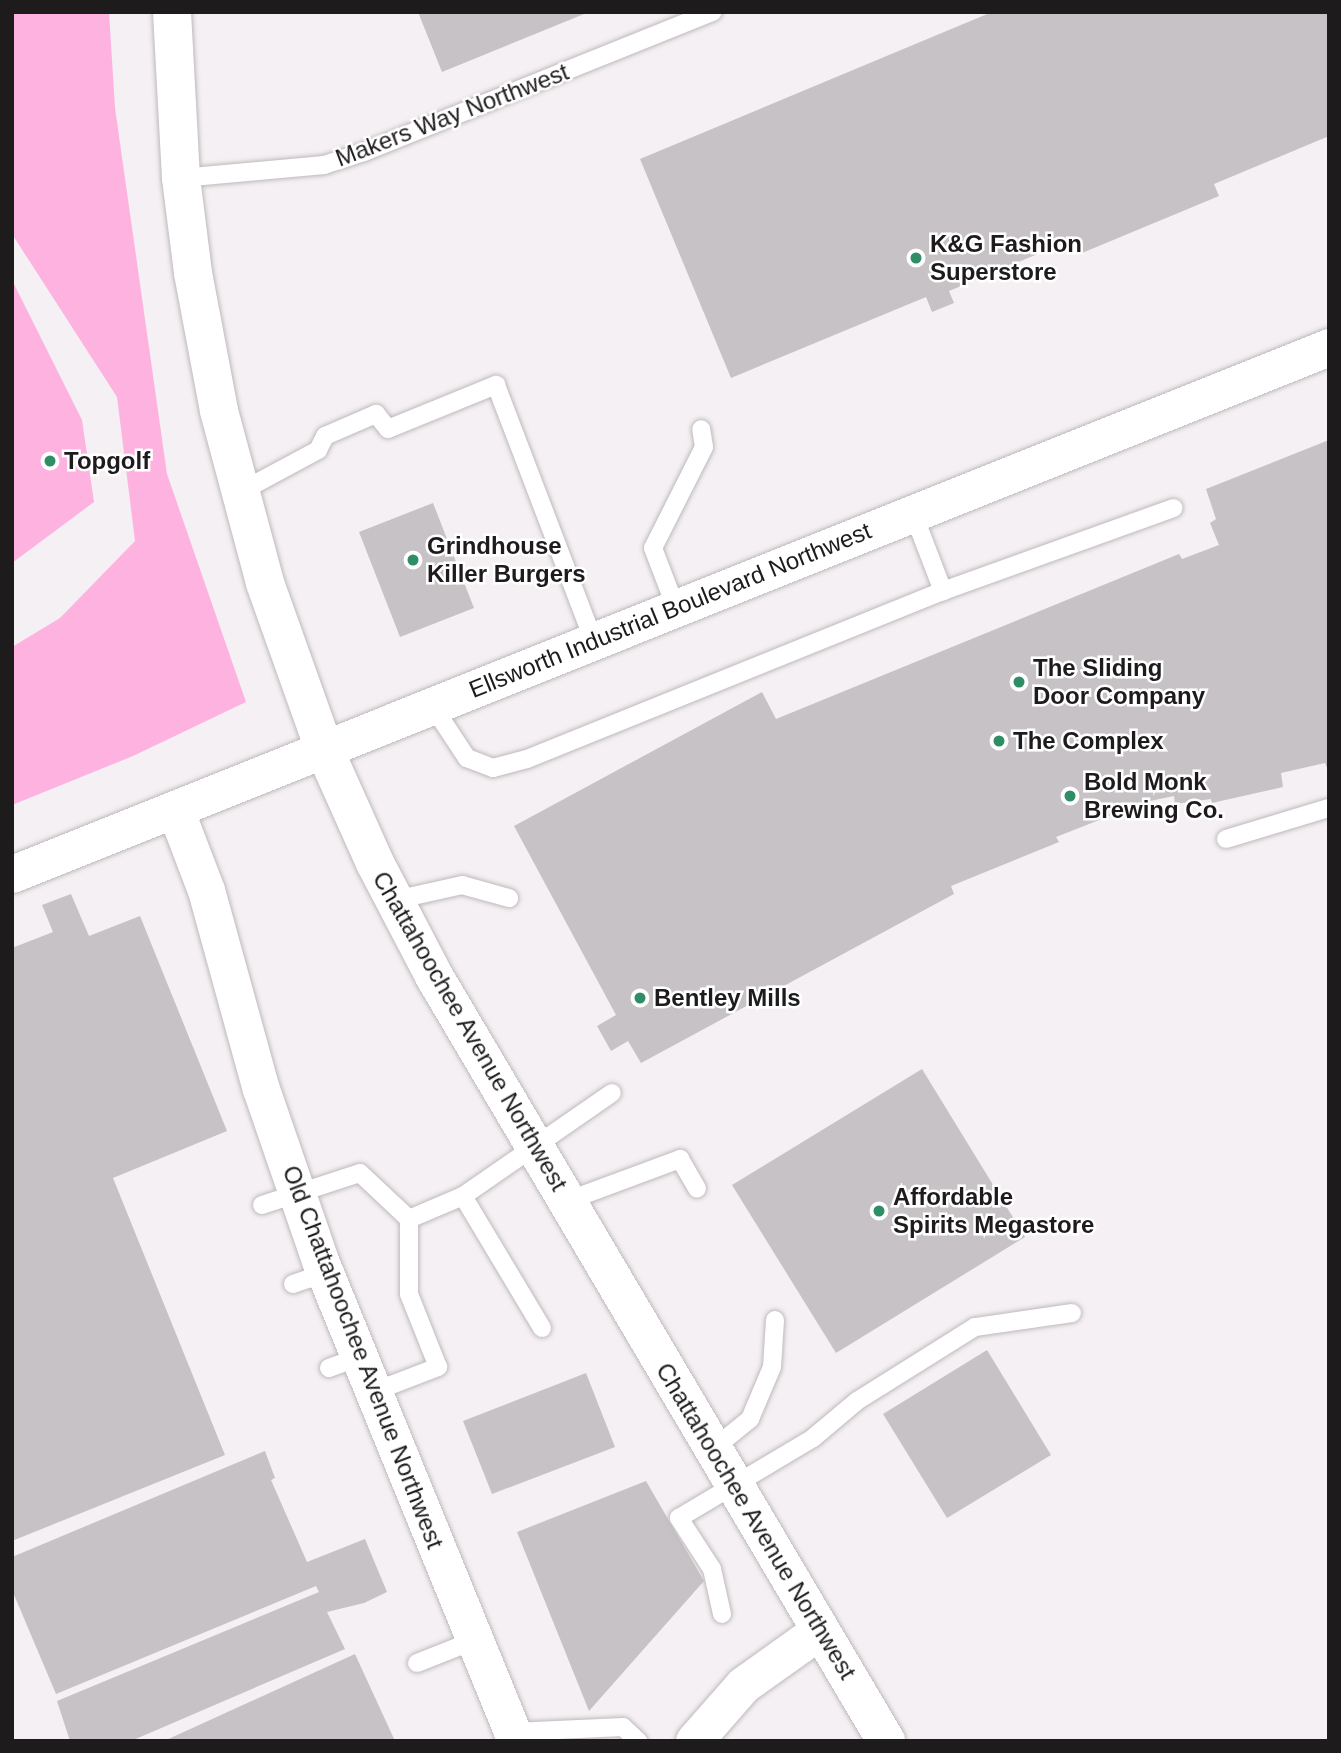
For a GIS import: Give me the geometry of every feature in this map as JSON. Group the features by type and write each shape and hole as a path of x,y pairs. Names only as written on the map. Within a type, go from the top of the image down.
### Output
{"street":[{"name":"Chattahoochee Avenue Northwest","path":"172,12 181,178 193,272 219,411 265,583 324,749 434,976 886,1741"},
{"name":"Ellsworth Industrial Boulevard Northwest","path":"12,874 1329,347"},
{"name":"Old Chattahoochee Avenue Northwest","path":"175,809 206,890 261,1088 297,1193 309,1278 344,1362 373,1392 514,1737"},
{"path":"694,1741 743,1685 820,1630"}],"lane":[{"name":"Makers Way Northwest","path":"181,178 324,165 364,152 713,12"},
{"path":"240,492 318,450 325,436 376,414 388,429 496,385 594,640"},
{"path":"676,608 653,548 704,447 701,429"},
{"path":"432,705 467,758 494,768 527,759 943,591 1173,508"},
{"path":"913,513 943,591"},
{"path":"1226,839 1329,808"},
{"path":"395,900 462,885 509,898"},
{"path":"409,1219 463,1196 612,1093"},
{"path":"567,1201 680,1159 698,1189"},
{"path":"262,1205 360,1173 409,1219 409,1294 438,1367 373,1392"},
{"path":"463,1196 542,1328"},
{"path":"722,1614 712,1569 679,1518 813,1438 857,1401 975,1327 1072,1313"},
{"path":"713,1449 750,1419 772,1367 775,1320"},
{"path":"417,1663 475,1640"},
{"path":"514,1737 623,1727 638,1741"}],"shaded area":[{"path":"12,12 109,12 115,108 167,474 246,702 133,756 12,805 12,647 60,618 135,541 117,397 12,234"},
{"name":"Topgolf","path":"12,280 82,420 94,502 12,563"}],"building":[{"path":"418,12 589,12 442,72"},
{"path":"992,12 1329,12 1329,136 1214,184 1219,196 1082,253 1076,238 949,291 954,303 932,312 926,297 731,378 640,159"},
{"name":"The Complex","path":"1329,440 1329,772 1325,763 1281,773 1283,787 1212,803 1211,799 1175,804 1174,796 1145,802 1056,837 1059,842 951,886 954,894 641,1063 628,1041 611,1051 597,1026 616,1015 514,826 762,692 776,719 1179,554 1182,559 1219,545 1210,523 1216,519 1206,489"},
{"name":"Grindhouse Killer Burgers","path":"433,503 474,608 400,637 359,532"},
{"path":"71,894 89,936 140,916 227,1131 113,1178 225,1455 12,1541 12,948 53,932 42,905"},
{"name":"Affordable Spirits Megastore","path":"922,1069 1025,1237 836,1353 732,1185"},
{"path":"987,1350 1051,1455 947,1518 883,1414"},
{"path":"586,1373 615,1447 492,1494 463,1421"},
{"path":"265,1451 275,1478 271,1480 307,1562 365,1539 387,1592 364,1603 327,1612 345,1649 131,1741 70,1741 57,1701 319,1592 316,1586 56,1694 12,1590 12,1557"},
{"path":"646,1481 704,1581 589,1711 517,1532"},
{"path":"355,1654 395,1741 164,1741"}],"place":[{"name":"K&G Fashion Superstore","path":"916,258"},
{"name":"Topgolf","path":"50,461"},
{"name":"Grindhouse Killer Burgers","path":"413,560"},
{"name":"The Sliding Door Company","path":"1019,682"},
{"name":"The Complex","path":"999,741"},
{"name":"Bold Monk Brewing Co.","path":"1070,796"},
{"name":"Bentley Mills","path":"640,998"},
{"name":"Affordable Spirits Megastore","path":"879,1211"}]}
